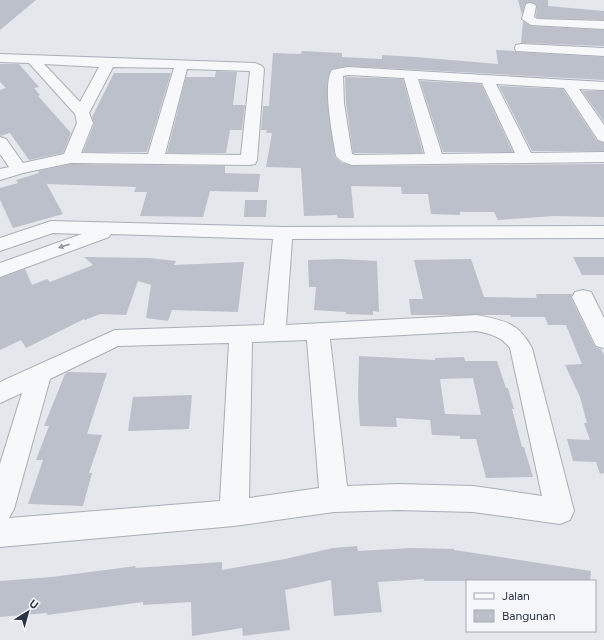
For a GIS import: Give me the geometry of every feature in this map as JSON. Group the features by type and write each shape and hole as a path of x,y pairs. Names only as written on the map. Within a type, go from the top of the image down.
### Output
{"street":[{"path":"530,6 528,18 532,21 598,25"},
{"path":"591,11 598,25"},
{"path":"521,48 604,52"},
{"path":"0,58 108,63 250,66 257,69 249,160 71,158 0,174"},
{"path":"33,60 82,113 85,123 71,158"},
{"path":"82,113 108,63"},
{"path":"154,159 182,64"},
{"path":"604,86 348,71 337,73 336,81 344,156 352,160 604,157"},
{"path":"410,74 435,159"},
{"path":"487,79 525,157"},
{"path":"569,84 604,137"},
{"path":"0,142 19,169"},
{"path":"0,245 51,227 283,233 604,232"},
{"path":"0,270 114,229"},
{"path":"274,333 283,233"},
{"path":"583,297 604,340"},
{"path":"0,392 115,338 318,332 477,323 495,326 507,331 517,339 521,348 560,511 473,499 398,497 334,499 234,513 0,534"},
{"path":"318,332 334,499"},
{"path":"234,513 241,334"},
{"path":"0,509 40,374"}],"building":[{"path":"0,0 36,0 0,30"},
{"path":"518,0 548,0 548,6 604,11 604,20 537,18 537,5 530,2 525,4 522,15"},
{"path":"523,21 531,26 604,30 604,46 521,43"},
{"path":"496,50 604,57 604,80 348,66 332,69 328,77 327,99 335,157 341,162 352,166 604,164 604,217 554,216 498,220 494,212 460,212 460,215 431,214 428,194 402,194 401,187 351,186 354,218 338,218 337,215 304,216 301,168 266,167 272,133 266,133 267,130 261,130 263,106 269,106 273,53 301,54 302,51 342,53 342,57 382,59 382,55 498,64"},
{"path":"0,64 19,64 39,87 34,88 40,95 38,96 71,133 63,153 29,160 10,133 0,136 0,90 6,88 0,82"},
{"path":"216,71 237,72 233,105 245,105 242,130 230,130 226,153 167,153 186,77 215,77"},
{"path":"114,73 171,73 147,152 83,152 94,124 92,117"},
{"path":"345,77 403,79 423,153 353,153 346,103"},
{"path":"420,81 481,84 513,152 443,152"},
{"path":"499,86 563,89 597,141 604,143 604,151 532,151"},
{"path":"582,91 604,91 604,122"},
{"path":"71,164 225,166 225,173 260,174 258,192 210,191 203,217 140,216 147,192 134,192 136,187 47,184 44,179 63,214 13,228 0,200 0,188 18,183 16,180 39,173 38,171"},
{"path":"245,200 267,200 266,217 244,217"},
{"path":"84,257 149,258 176,261 174,265 244,262 238,312 172,310 168,321 146,318 151,285 138,281 126,315 100,314 85,320 84,319 26,348 21,340 0,350 0,278 25,269 32,285 47,279 50,282 93,265"},
{"path":"573,257 604,257 604,275 582,275"},
{"path":"341,259 377,261 379,312 373,311 373,315 346,314 346,312 314,310 316,287 309,287 308,260"},
{"path":"471,259 484,297 537,298 536,294 572,294 571,298 595,347 601,349 604,355 604,473 600,474 596,462 573,461 567,439 590,440 584,423 587,423 580,397 565,365 582,364 566,325 548,325 545,317 511,317 510,315 411,315 409,299 423,299 414,260"},
{"path":"359,356 435,360 435,358 464,357 465,361 497,361 506,388 508,388 522,447 524,447 533,477 486,478 476,439 460,439 460,436 432,435 430,420 396,418 397,427 360,426 358,396","holes":["473,378 481,415 445,414 440,379"]},
{"path":"68,372 107,373 87,434 102,435 89,473 92,473 83,506 28,504 43,460 36,460 49,426 44,426 65,374"},
{"path":"192,395 189,429 128,431 133,397"},
{"path":"357,546 358,551 411,548 454,549 591,571 590,580 424,581 424,579 378,582 382,612 334,616 331,580 285,590 290,630 243,636 242,628 192,636 191,602 143,605 143,602 47,615 47,613 0,617 0,581 52,577 136,566 135,568 222,562 222,570 285,559 333,548"}]}
